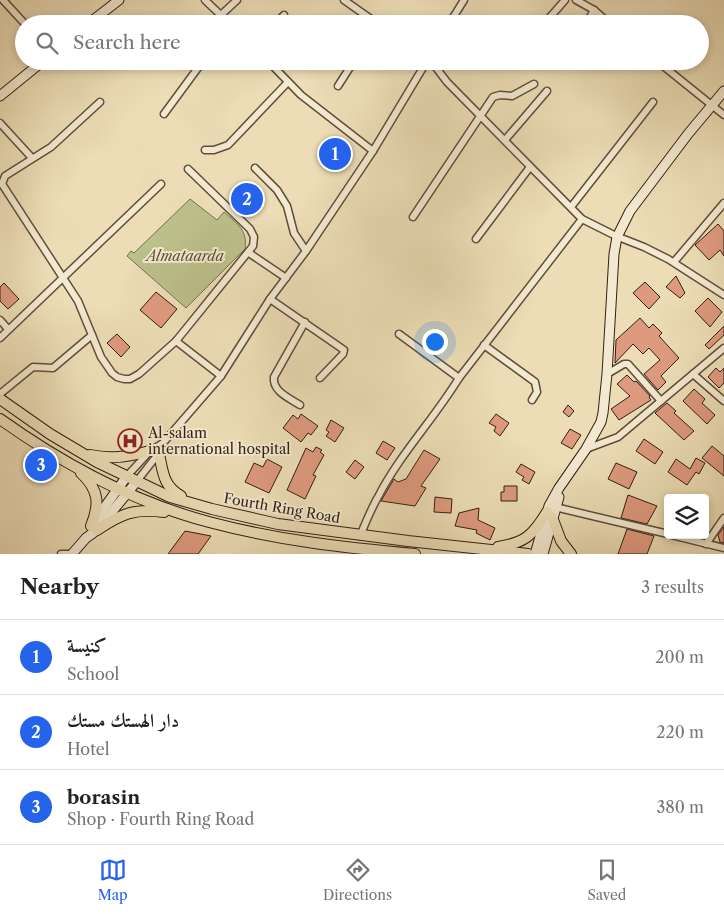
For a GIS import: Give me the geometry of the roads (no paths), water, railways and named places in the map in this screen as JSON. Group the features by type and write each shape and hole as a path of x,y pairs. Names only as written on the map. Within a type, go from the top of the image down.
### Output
{"main road":[{"name":"Fourth Ring Road","path":"0,399 74,450 170,497 192,504 278,524 360,536 528,554"},
{"name":"Fourth Ring Road","path":"0,419 44,450 73,466 122,491 188,516 276,538 414,554"},
{"path":"74,450 110,458 155,453 167,486 174,493 192,504"},
{"path":"73,466 85,476 94,490 97,504 94,528"},
{"path":"94,528 116,517 138,510 151,510 188,516"},
{"path":"482,549 512,545 525,539 551,512"},
{"path":"551,512 560,542 571,554"}],"street":[{"path":"3,0 17,15"},
{"path":"100,15 119,0"},
{"path":"205,0 221,15 237,0"},
{"path":"344,0 365,15"},
{"path":"455,15 464,0"},
{"path":"552,15 565,0"},
{"path":"576,0 600,15"},
{"path":"590,15 594,10"},
{"path":"0,96 32,70"},
{"path":"164,114 196,70"},
{"path":"277,70 301,95 373,151"},
{"path":"338,86 348,70"},
{"path":"61,554 73,554 132,478 221,376 270,299 306,251 373,151 421,70"},
{"path":"438,70 447,82 582,218 617,237 644,247 674,262 724,295"},
{"path":"668,70 724,115"},
{"path":"205,150 214,150 228,145 288,82"},
{"path":"413,217 492,97 500,95 512,96 534,84"},
{"path":"505,140 547,91"},
{"path":"535,554 559,488 586,449 603,413 608,374 612,278 617,237 638,199 688,134 724,92"},
{"path":"100,102 51,147 5,176 2,184 78,301 101,357 112,373 124,379 130,379 139,374 176,341 253,246 254,237 250,229 188,169"},
{"path":"571,207 653,102"},
{"path":"0,122 32,158"},
{"path":"476,239 530,167"},
{"path":"255,168 277,190 287,206 294,233 306,251"},
{"path":"0,338 161,184"},
{"path":"674,262 724,203"},
{"path":"360,536 378,496 413,442 448,396 459,378 582,218"},
{"path":"249,253 286,278"},
{"path":"270,299 344,350 343,354 320,378"},
{"path":"0,320 8,329"},
{"path":"300,405 277,389 273,381 305,322"},
{"path":"399,334 459,378"},
{"path":"0,394 33,367 53,368 92,335"},
{"path":"176,341 221,376"},
{"path":"484,345 535,382 536,392 532,400"},
{"path":"586,449 618,437 724,348"},
{"path":"608,374 624,364 628,364 661,401"},
{"path":"693,374 724,401"},
{"path":"132,478 155,453"},
{"path":"551,512 664,533"},
{"path":"543,554 551,512"},
{"path":"706,544 724,518"},
{"path":"687,539 724,548"}],"place":[{"name":"كنيسة","path":"335,154"},
{"name":"دار الهستك مستك","path":"247,199"},
{"name":"Al-salam international hospital","path":"130,441"},
{"name":"borasin","path":"41,465"}],"park label":[{"name":"Almataarda","path":"185,256"}]}
